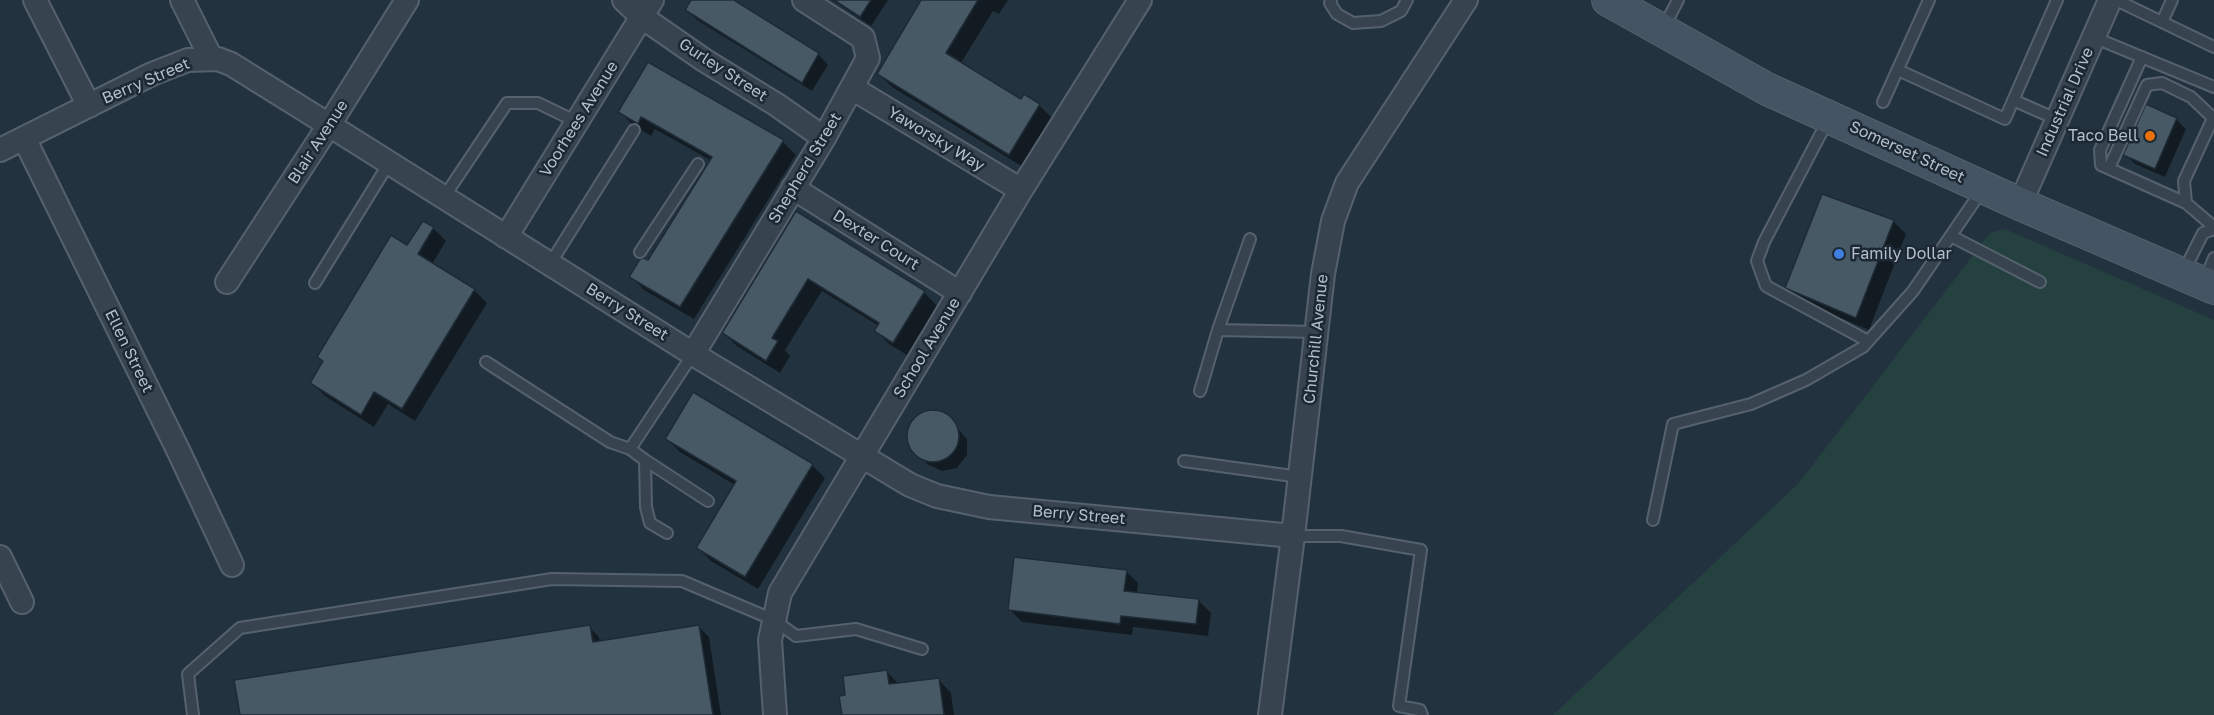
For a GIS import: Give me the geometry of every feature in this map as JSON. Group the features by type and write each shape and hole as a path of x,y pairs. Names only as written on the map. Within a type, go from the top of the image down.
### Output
{"main road":[{"name":"Somerset Street","path":"1608,0 1767,89 2020,204 2204,276"}],"street":[{"path":"35,0 89,106"},
{"path":"182,0 211,58"},
{"name":"Blair Avenue","path":"227,282 407,0"},
{"name":"Gurley Street","path":"624,0 647,8 704,60 777,105 824,138"},
{"name":"Shepherd Street","path":"693,354 824,138 868,58 864,38 804,0"},
{"name":"School Avenue","path":"775,715 770,640 780,593 1021,190 1140,0"},
{"name":"Churchill Avenue","path":"1270,715 1323,274 1333,221 1347,183 1466,0"},
{"name":"Industrial Drive","path":"2020,204 2110,0"},
{"name":"Voorhees Avenue","path":"506,237 647,8"},
{"name":"Berry Street","path":"0,150 152,75 188,60 218,59 231,64 693,354 910,485 928,492 989,507 1293,536"},
{"name":"Yaworsky Way","path":"852,88 1021,190"},
{"name":"Ellen Street","path":"24,138 174,441 232,565"},
{"name":"Dexter Court","path":"793,188 960,293"},
{"path":"0,557 22,602"}],"lane":[{"path":"1331,0 1330,3 1337,14 1353,23 1381,21 1401,11 1407,0"},
{"path":"1662,30 1678,0"},
{"path":"1883,102 1929,0"},
{"path":"1898,70 2005,119 2057,0"},
{"path":"2116,0 2214,47"},
{"path":"2162,22 2172,0"},
{"path":"2093,37 2214,87"},
{"path":"2142,57 2100,150 2101,165 2186,203 2214,228 2203,233 2204,276"},
{"path":"2109,168 2147,85 2162,83 2191,97 2213,117 2184,181 2186,203"},
{"path":"2013,100 2056,119"},
{"path":"444,197 507,103 538,103 577,122"},
{"path":"1829,117 1764,242 1757,261 1766,286 1868,341"},
{"path":"550,264 634,130"},
{"path":"315,283 389,163"},
{"path":"640,252 698,164"},
{"path":"1653,520 1672,424 1751,404 1806,380 1863,347 1913,291 1984,187"},
{"path":"1951,236 2040,282"},
{"path":"1200,391 1218,330 1250,239"},
{"path":"1218,330 1317,332"},
{"path":"630,449 693,354"},
{"path":"486,362 610,442 630,449 708,501"},
{"path":"645,460 646,507 650,523 667,532"},
{"path":"1184,461 1300,477"},
{"path":"1293,536 1341,536 1420,550 1400,706 1420,710 1422,715"},
{"path":"193,715 188,674 240,628 552,579 682,581 774,620 796,636 856,629 922,649"}],"green space":[{"path":"2005,229 2214,320 2214,715 1553,715 1799,483 1990,233"}],"building":[{"path":"691,0 734,0 819,53 802,83 685,10"},
{"path":"834,0 871,0 860,17"},
{"path":"921,0 978,0 946,53 1021,99 1024,94 1040,104 1009,155 877,74"},
{"path":"648,62 784,140 680,307 629,277 640,259 648,260 712,157 641,117 638,124 618,112"},
{"name":"Taco Bell","path":"2146,104 2177,118 2155,169 2123,155"},
{"name":"Family Dollar","path":"1822,194 1894,220 1856,318 1785,288"},
{"path":"796,211 925,291 893,343 874,331 879,323 808,279 772,338 778,341 766,361 722,333"},
{"path":"423,221 434,227 418,254 475,289 402,409 374,392 361,415 310,383 323,361 317,357 391,235 407,245"},
{"path":"693,392 813,464 745,577 696,548 736,481 665,439"},
{"path":"933,410 943,412 951,418 957,426 959,436 957,446 951,454 943,460 933,462 923,460 915,454 909,446 907,436 909,426 915,418 923,412"},
{"path":"1014,557 1127,570 1124,591 1199,599 1196,624 1121,616 1120,624 1008,610"},
{"path":"590,625 593,642 699,625 713,715 240,715 234,680"},
{"path":"887,670 889,684 939,678 944,715 842,715 839,696 845,695 843,676"}],"place":[{"name":"Taco Bell","path":"2150,136"},
{"name":"Family Dollar","path":"1839,254"}]}
